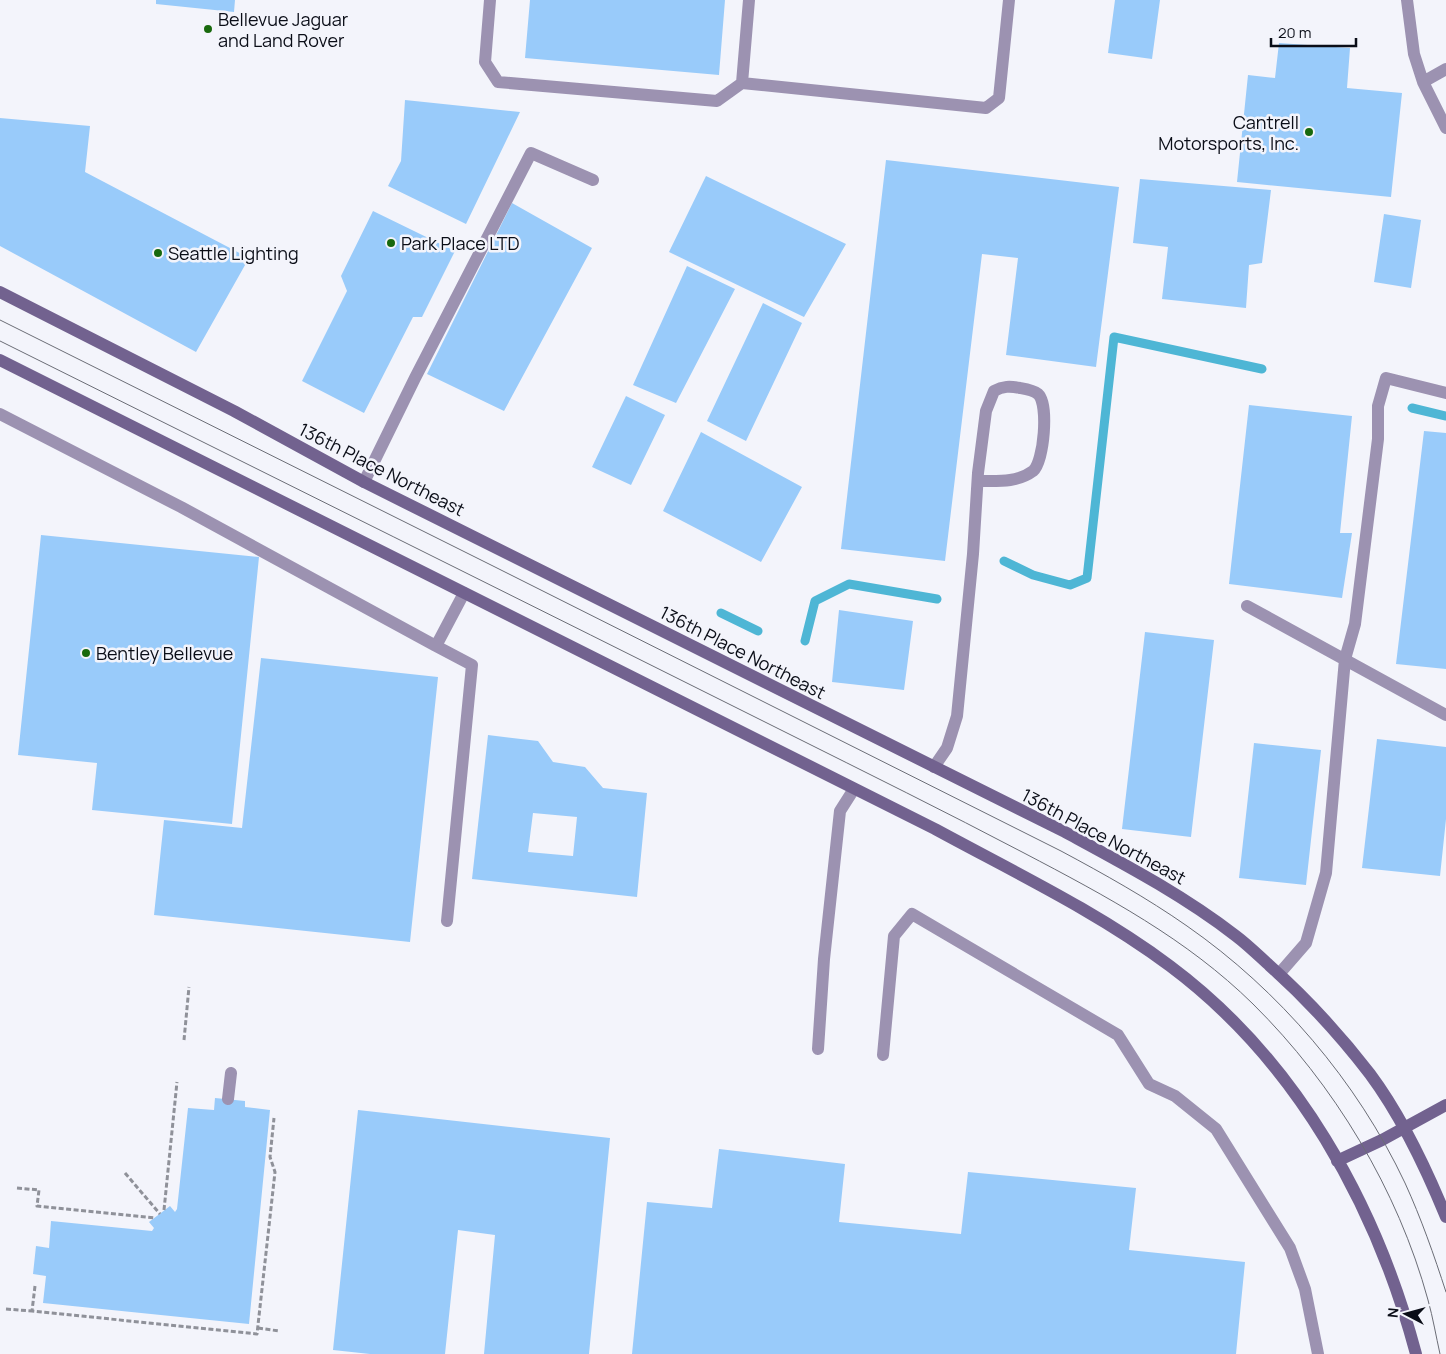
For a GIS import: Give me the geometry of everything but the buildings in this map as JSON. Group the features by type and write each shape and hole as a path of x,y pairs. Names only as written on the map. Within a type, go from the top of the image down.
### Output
{"street":[{"name":"136th Place Northeast","path":"0,292 234,411 364,482 1065,832 1185,900 1238,937 1307,1000 1371,1075 1404,1128 1446,1217"},
{"path":"0,360 935,829 1075,905 1136,942 1211,998 1247,1034 1283,1076 1315,1121 1360,1204 1383,1253 1407,1320 1416,1354"},
{"path":"1337,1161 1446,1105"}],"lane":[{"path":"490,0 485,62 498,82 717,102 742,82 986,108 999,98 1009,0"},
{"path":"742,82 749,0"},
{"path":"1406,0 1414,54 1423,82 1446,128"},
{"path":"1423,82 1446,69"},
{"path":"364,482 415,378 532,153 593,180"},
{"path":"1279,974 1306,943 1326,873 1345,659 1355,624 1378,438 1378,406 1386,378 1446,393"},
{"path":"934,767 947,748 957,716 978,482 986,411 994,390 1009,386 1028,389 1039,395 1044,406 1045,418 1040,461 1034,470 1017,480 978,482"},
{"path":"0,414 181,507 472,665 447,922"},
{"path":"436,646 464,593"},
{"path":"1247,606 1446,715"},
{"path":"818,1048 824,959 840,811 854,790"},
{"path":"883,1055 894,936 912,914 1118,1035 1149,1084 1175,1096 1216,1129 1225,1142 1290,1248 1305,1289 1318,1354"},
{"path":"228,1100 231,1073"}],"path":[{"path":"184,1040 189,987"},
{"path":"164,1210 177,1082"},
{"path":"6,1309 258,1334 275,1172 270,1157 274,1118"},
{"path":"124,1173 160,1214"},
{"path":"17,1188 38,1190 37,1206 154,1218"},
{"path":"32,1312 35,1286"},
{"path":"258,1328 279,1331"}],"waterway":[{"path":"1004,561 1033,575 1070,585 1087,578 1114,337 1262,369"},
{"path":"1412,408 1446,416"},
{"path":"805,641 815,601 849,584 937,599"},
{"path":"721,613 758,631"}],"tram line":[{"path":"0,320 1061,851 1125,887 1187,926 1221,951 1284,1009 1312,1040 1364,1109 1386,1145 1405,1183 1427,1237 1446,1292"},
{"path":"0,341 1024,853 1115,903 1173,939 1228,981 1283,1035 1336,1104 1360,1141 1381,1179 1415,1259 1428,1300 1440,1354"}],"place":[{"name":"Bellevue Jaguar and Land Rover","path":"208,29"},
{"name":"Cantrell Motorsports, Inc.","path":"1309,132"},
{"name":"Park Place LTD","path":"391,243"},
{"name":"Seattle Lighting","path":"158,253"},
{"name":"Bentley Bellevue","path":"86,653"}]}
